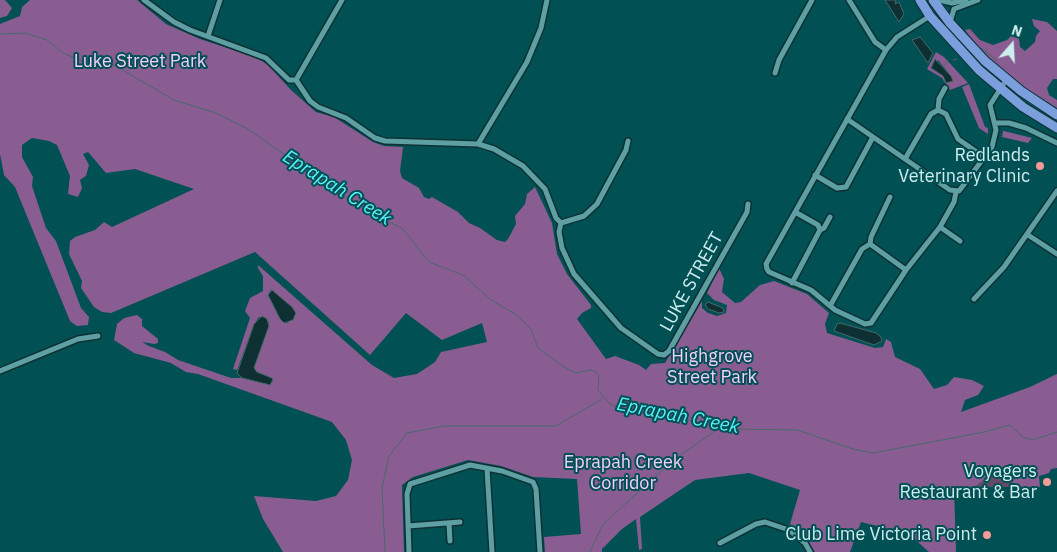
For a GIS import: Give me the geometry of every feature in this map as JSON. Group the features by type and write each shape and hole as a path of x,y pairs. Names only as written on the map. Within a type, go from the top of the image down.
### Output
{"highway":[{"path":"920,0 930,16 961,52 1000,89 1057,128"},
{"path":"933,0 968,44 1006,80 1057,115"}],"street":[{"name":"LUKE STREET","path":"144,0 174,22 266,58 289,80 296,80 310,101 318,107 346,118 375,138 385,141 478,144 509,157 534,176 545,189 556,218 561,223 559,232 566,260 582,286 621,328 642,344 664,355 669,351 747,212 748,204"},
{"path":"208,36 220,0"},
{"path":"296,80 342,0"},
{"path":"478,144 527,62 541,28 547,0"},
{"path":"775,73 779,60 812,0"},
{"path":"849,0 875,42 886,50"},
{"path":"939,0 952,3 966,0"},
{"path":"950,23 954,10 978,0"},
{"path":"930,16 897,37 886,50 766,264 766,269 792,283 811,290 830,306 865,324 872,323 906,270 940,227 954,202 956,192"},
{"path":"956,192 962,190 995,139 995,123 990,105 1006,80"},
{"path":"938,110 938,99 945,88"},
{"path":"938,110 946,114 958,139 984,157"},
{"path":"905,159 931,114 938,110"},
{"path":"847,120 956,192"},
{"path":"995,123 1009,123 1026,128 1057,143"},
{"path":"815,176 837,188 846,186 873,137"},
{"path":"561,223 584,216 596,204 626,150 628,141"},
{"path":"974,299 1004,266 1057,191"},
{"path":"830,306 862,249 870,244 871,237 890,197"},
{"path":"795,212 818,225 820,230"},
{"path":"792,283 820,230 824,228 830,217"},
{"path":"940,227 960,241"},
{"path":"1028,234 1057,254"},
{"path":"870,244 906,270"},
{"path":"0,371 78,339 98,336"},
{"path":"409,552 407,494 413,482 470,465 502,471 533,482 535,485 540,552"},
{"path":"487,469 492,552"},
{"path":"408,526 460,522"},
{"path":"720,543 756,524 765,522 789,530 805,543 810,552"},
{"path":"449,523 450,541"}],"shaded area":[{"path":"1007,471 1014,474 1016,478 1010,487 975,487 988,476"}],"green space":[{"path":"0,0 5,0 12,8 7,16 0,18"},
{"path":"30,0 137,0 166,24 200,39 255,57 267,64 291,90 316,112 334,117 373,142 384,146 403,147 400,171 402,178 419,188 424,197 429,199 432,197 458,212 469,223 497,240 505,242 508,239 516,224 515,216 525,204 527,194 535,187 552,223 557,254 567,274 591,305 591,308 582,313 577,319 606,359 615,356 639,365 646,370 651,364 665,363 702,301 702,308 708,313 717,316 726,313 727,305 714,300 707,293 719,268 724,279 722,292 735,303 741,302 760,285 774,281 807,294 829,313 825,324 827,333 875,348 883,347 886,339 891,342 895,357 920,369 934,389 947,385 954,377 972,380 984,386 978,395 965,400 961,412 1030,387 1057,374 1057,468 1051,469 1049,473 1039,476 1040,487 1010,487 1015,478 1007,471 988,476 975,487 954,488 956,552 929,552 909,534 861,522 850,552 815,552 801,531 790,524 800,490 749,473 695,480 640,517 642,549 639,550 636,519 622,529 602,549 602,552 545,552 544,537 581,534 577,479 533,477 501,466 468,460 413,477 402,485 404,552 283,552 263,519 254,496 316,501 336,496 348,480 352,460 346,440 332,422 198,374 186,372 171,363 134,353 114,340 117,324 124,318 137,315 142,319 142,326 158,339 158,343 154,344 142,342 149,346 165,352 178,360 231,378 242,378 270,385 272,378 257,372 254,368 269,323 265,317 259,317 254,324 237,370 233,369 250,318 245,311 250,298 263,291 263,276 258,265 372,365 394,378 417,374 435,362 441,352 487,342 482,323 442,340 406,313 370,355 255,252 111,313 102,312 94,307 81,288 82,281 69,254 70,241 75,237 95,230 104,222 112,227 194,189 135,169 106,173 88,152 83,154 89,165 86,176 80,180 82,188 78,197 68,194 70,176 57,145 49,141 32,138 22,145 22,157 33,177 32,186 46,228 56,241 81,308 89,317 88,325 77,326 70,321 15,187 4,175 0,154 0,24 20,16 22,7","holes":["271,290 292,307 288,323 284,323 268,295"]},
{"path":"1032,19 1047,22 1057,31 1057,79 1053,79 1047,88 1049,95 1057,100 1057,108 1019,84 981,51 965,30 970,29 980,40 993,45 1007,40 1014,33 1019,39 1020,47 1025,51 1035,42 1036,36 1040,31 1034,26"},
{"path":"936,52 944,57 968,83 950,90 942,78 927,69","holes":["938,60 953,81 946,82 943,76 932,68"]},
{"path":"969,84 985,127 988,128 988,134 979,128 962,87"},
{"path":"1003,131 1032,138 1028,143 1002,137"}],"water":[{"path":"885,0 896,0 895,4 899,2 904,14 899,22"},
{"path":"920,37 933,53 928,63 912,40"},
{"path":"935,59 951,76 953,81 946,83 943,76 931,68"},
{"path":"272,290 292,307 296,313 293,320 284,323 280,319 268,295"},
{"path":"708,302 723,308 724,312 719,313 708,309 705,305"},
{"path":"262,316 267,319 269,326 254,368 257,372 272,378 273,380 270,385 242,378 237,373 254,324"},
{"path":"840,323 876,333 881,337 882,341 874,345 834,331 837,324"}],"waterway":[{"name":"Eprapah Creek","path":"0,34 25,33 47,40 63,53 80,60 114,65 174,100 216,113 248,129 351,201 403,229 429,262 463,275 491,300 517,315 531,329 538,348 564,367 576,373 591,370 596,372 599,376 598,390 610,404 617,407 634,412 665,415 731,429 797,430 853,449 873,453 984,432 1010,425 1023,437 1033,440 1057,432"},
{"path":"979,48 983,49 997,61"},
{"path":"953,60 957,59"},
{"path":"944,66 948,60"},
{"path":"385,552 382,488 389,456 407,433 444,426 556,426 602,399"},
{"path":"590,552 603,524 675,459 719,428"}],"place":[{"name":"Redlands Veterinary Clinic","path":"1040,166"},
{"name":"Voyagers Restaurant & Bar","path":"1047,482"},
{"name":"Club Lime Victoria Point","path":"987,535"}],"park label":[{"name":"Luke Street Park","path":"140,62"},
{"name":"Highgrove Street Park","path":"712,367"},
{"name":"Eprapah Creek Corridor","path":"623,473"}]}
